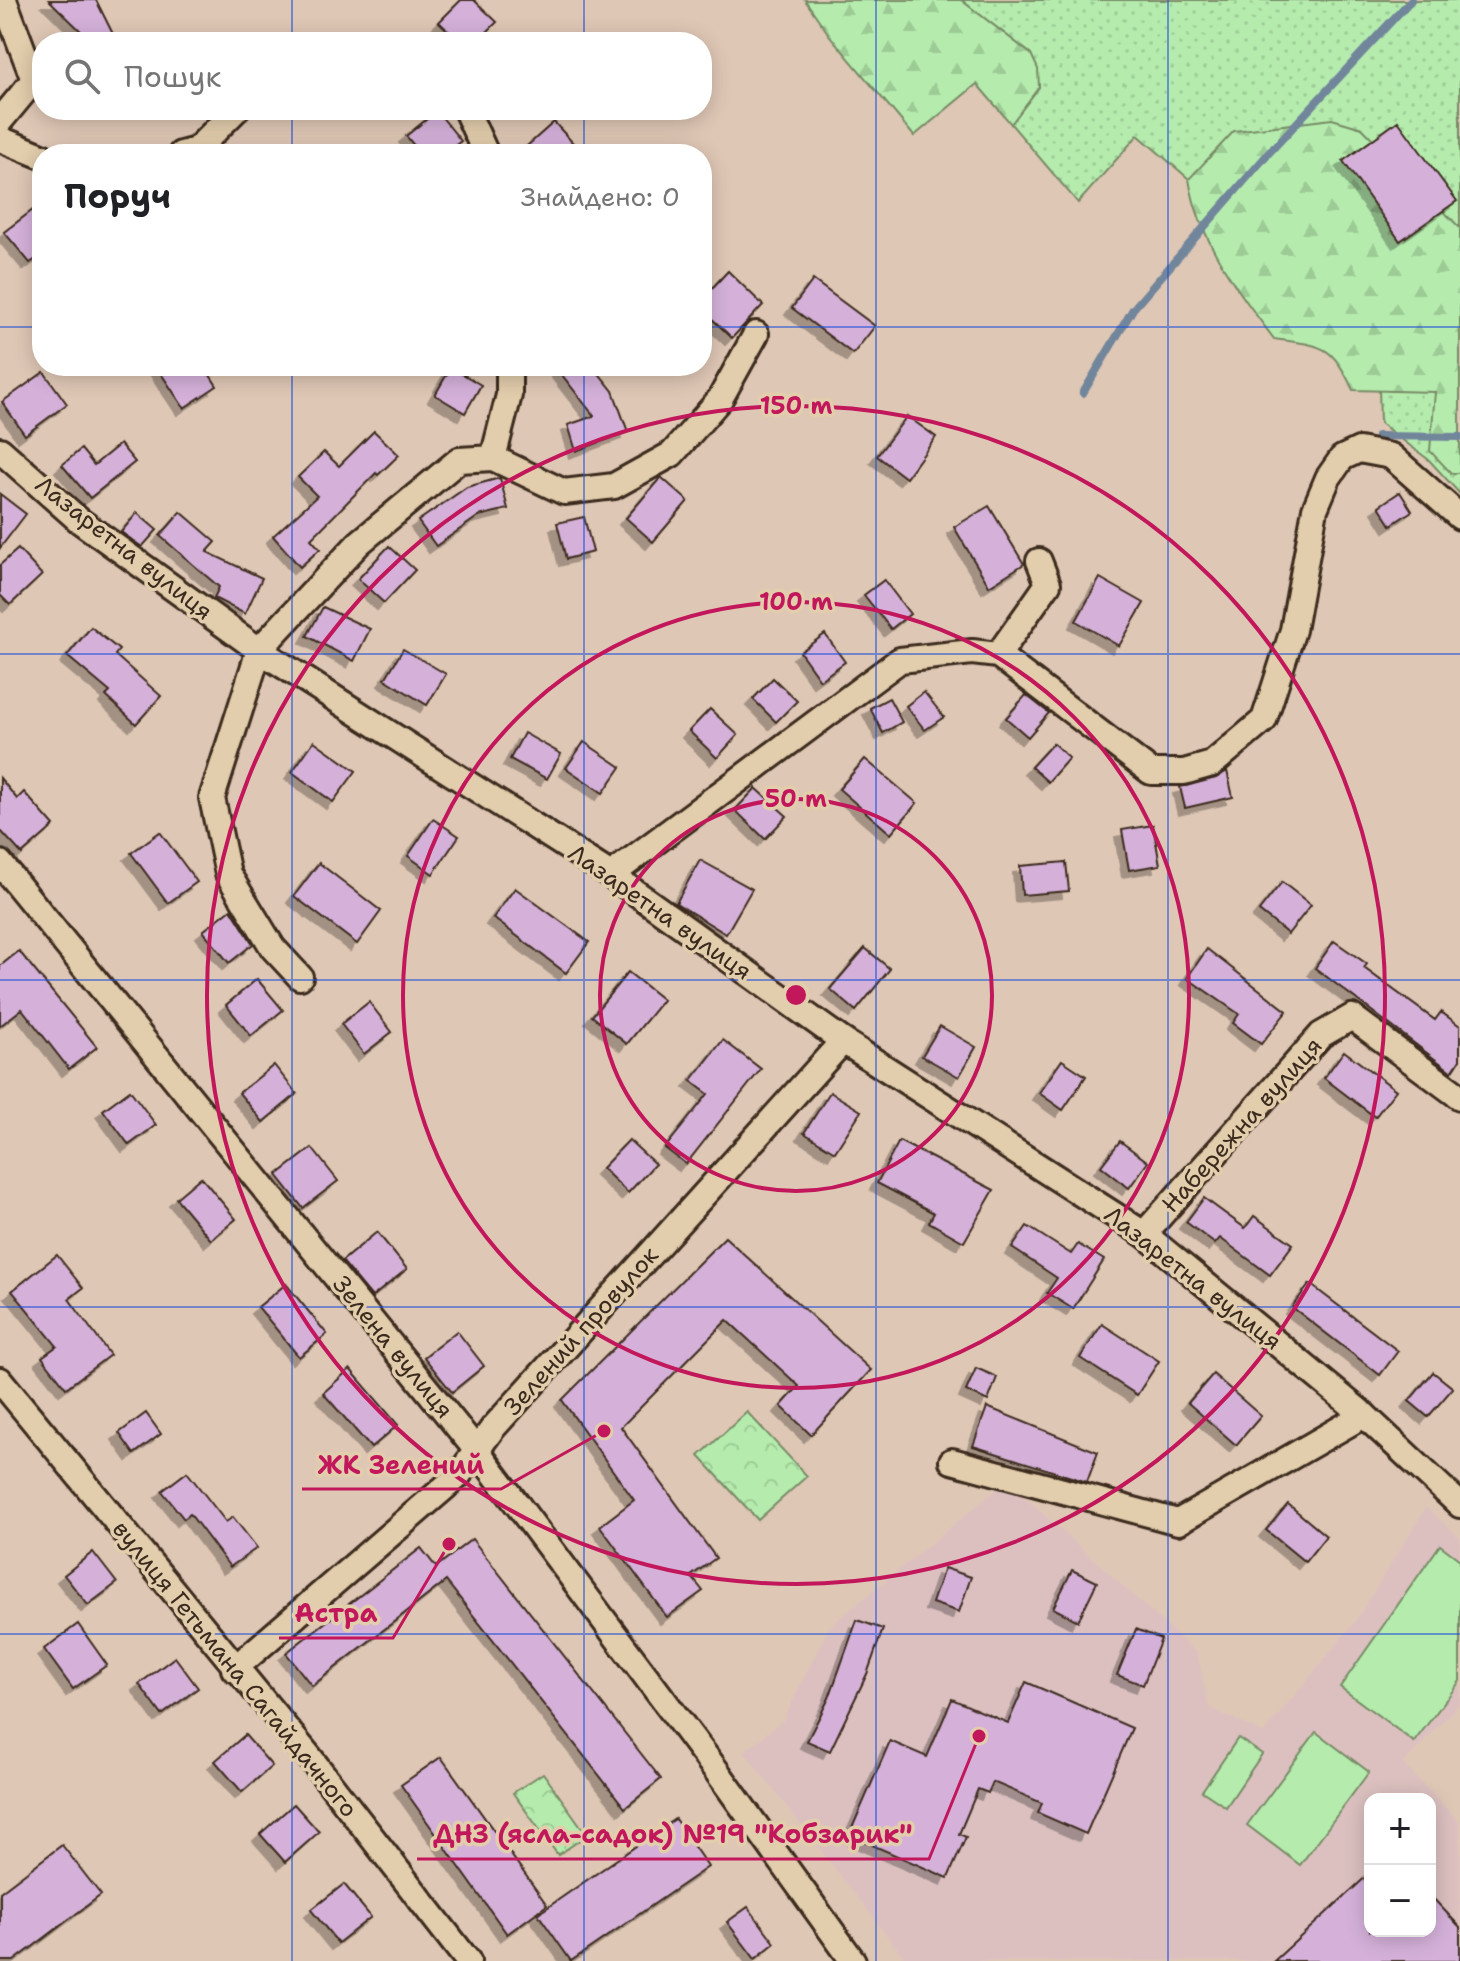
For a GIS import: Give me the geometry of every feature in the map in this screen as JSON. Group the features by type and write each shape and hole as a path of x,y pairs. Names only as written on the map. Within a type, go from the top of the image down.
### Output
{"street":[{"path":"4,0 32,75"},
{"path":"0,121 32,82"},
{"path":"202,144 226,120"},
{"path":"471,120 481,144"},
{"path":"0,139 32,152"},
{"path":"300,977 273,948 228,874 212,798 259,650 370,533 459,460 493,458 564,492 614,486 672,454 720,399 756,334"},
{"path":"493,458 509,395 509,376"},
{"name":"Лазаретна вулиця","path":"0,450 80,521 259,650 611,875 843,1041 1144,1234 1364,1415 1460,1505"},
{"path":"611,875 900,660 972,652 998,655 1151,772 1184,772 1212,764 1264,720 1293,630 1315,509 1328,478 1342,458 1359,450 1391,456 1460,517"},
{"path":"998,655 1048,584 1039,561"},
{"name":"Зелена вулиця","path":"0,863 478,1452 716,1770 853,1961"},
{"name":"Набережна вулиця","path":"1144,1234 1321,1035 1352,1017 1460,1097"},
{"name":"Зелений провулок","path":"234,1669 458,1476 493,1428 843,1041"},
{"name":"вулиця Гетьмана Сагайдачного","path":"0,1380 234,1669 308,1755 468,1961"},
{"path":"952,1461 1178,1522 1364,1415"}],"shaded area":[{"path":"1007,1481 1197,1653 1209,1707 1263,1733 1355,1622 1426,1507 1460,1538 1460,1703 1403,1764 1432,1793 1364,1793 1364,1937 1436,1937 1436,1798 1460,1822 1460,1961 907,1961 744,1752 783,1720 829,1627"}],"green space":[{"path":"805,0 961,0 1031,54 1038,69 1039,87 1011,124 977,84 914,136 830,36"},
{"path":"961,0 1460,0 1460,494 1429,460 1380,423 1379,387 1189,179 1138,135 1078,203 1011,124 1039,87 1031,54"},
{"path":"1332,119 1362,128 1460,228 1460,473 1451,473 1430,451 1435,392 1353,390 1338,363 1324,350 1304,343 1274,339 1221,264 1201,223 1189,179 1234,131"},
{"path":"747,1412 807,1476 758,1520 699,1456"},
{"path":"1440,1545 1460,1560 1460,1681 1414,1742 1340,1687"},
{"path":"1316,1732 1369,1772 1300,1865 1247,1825"},
{"path":"1238,1738 1262,1754 1226,1807 1202,1791"},
{"path":"543,1773 587,1835 558,1855 513,1793"}],"building":[{"path":"49,0 96,0 112,32 82,32"},
{"path":"461,0 474,0 497,22 487,32 450,32 439,22"},
{"path":"426,120 444,120 461,141 457,144 413,144 406,136"},
{"path":"1398,121 1457,201 1400,241 1343,161"},
{"path":"554,122 573,143 572,144 529,144"},
{"path":"32,211 32,262 30,263 4,232"},
{"path":"728,271 763,305 732,338 712,319 712,288"},
{"path":"813,280 875,326 853,354 792,308"},
{"path":"38,376 47,376 67,404 25,435 2,402"},
{"path":"163,376 210,376 217,386 184,408"},
{"path":"446,376 466,376 481,385 465,413 435,395"},
{"path":"563,376 601,376 613,391 628,432 576,451 568,425 594,416"},
{"path":"907,416 936,437 906,478 877,456"},
{"path":"374,431 399,455 378,475 376,473 311,539 320,549 300,567 273,536 317,496 298,477 324,452 339,466"},
{"path":"120,444 135,462 90,498 62,465 81,449 94,465"},
{"path":"661,477 688,501 653,542 626,518"},
{"path":"500,478 508,509 479,516 436,546 418,521 467,487"},
{"path":"1400,492 1412,511 1391,525 1379,506"},
{"path":"0,494 26,514 0,548"},
{"path":"989,506 1024,564 989,586 954,527"},
{"path":"181,512 216,542 207,552 262,578 245,614 214,598 219,587 160,536"},
{"path":"137,513 157,530 142,547 121,532"},
{"path":"584,517 593,552 566,559 557,523"},
{"path":"389,546 415,570 384,603 358,579"},
{"path":"18,549 42,575 10,605 0,595 0,565"},
{"path":"1100,578 1144,603 1119,646 1076,621"},
{"path":"884,580 910,614 891,629 864,595"},
{"path":"323,607 370,629 354,661 307,636"},
{"path":"91,627 119,650 115,655 161,696 136,724 106,696 110,692 67,656"},
{"path":"825,634 845,662 820,680 800,652"},
{"path":"403,649 446,674 427,705 385,679"},
{"path":"773,678 797,701 776,722 753,699"},
{"path":"924,692 944,717 925,730 906,706"},
{"path":"1026,695 1049,713 1028,737 1006,718"},
{"path":"889,698 902,722 883,733 870,708"},
{"path":"710,709 738,735 717,758 689,731"},
{"path":"524,733 561,754 547,779 510,759"},
{"path":"314,741 356,771 333,802 292,772"},
{"path":"584,742 621,767 603,793 566,768"},
{"path":"1053,743 1069,758 1048,782 1031,767"},
{"path":"865,759 917,803 891,834 839,789"},
{"path":"1227,771 1233,797 1185,808 1180,787 1216,778"},
{"path":"0,778 17,799 24,792 54,826 22,854 0,830"},
{"path":"756,788 787,816 765,839 735,810"},
{"path":"433,819 459,836 433,874 408,856"},
{"path":"1153,825 1160,865 1129,870 1122,830"},
{"path":"160,832 197,882 168,903 131,853"},
{"path":"700,860 752,889 726,934 676,903"},
{"path":"1066,862 1069,891 1022,895 1020,866"},
{"path":"319,863 381,911 357,944 294,896"},
{"path":"1282,882 1311,905 1288,934 1259,911"},
{"path":"515,888 589,942 566,973 493,918"},
{"path":"231,909 253,944 229,963 203,931"},
{"path":"1334,941 1367,964 1364,968 1435,1020 1441,1012 1460,1026 1460,1060 1452,1072 1315,968"},
{"path":"865,948 890,969 856,1011 830,989"},
{"path":"1207,949 1287,1011 1261,1044 1233,1023 1239,1014 1187,978"},
{"path":"19,951 97,1047 69,1069 22,1009 0,1026 0,966"},
{"path":"628,972 663,1000 627,1044 592,1016"},
{"path":"257,979 283,1010 251,1036 226,1005"},
{"path":"369,1002 392,1032 364,1054 341,1024"},
{"path":"940,1026 976,1047 959,1077 922,1056"},
{"path":"723,1040 761,1069 686,1164 665,1148 708,1094 691,1081"},
{"path":"1344,1051 1396,1090 1375,1117 1324,1078"},
{"path":"1062,1060 1086,1076 1063,1110 1039,1093"},
{"path":"274,1065 297,1094 263,1122 239,1093"},
{"path":"130,1090 156,1125 129,1145 103,1110"},
{"path":"830,1092 861,1111 835,1152 804,1133"},
{"path":"629,1140 655,1164 628,1193 602,1168"},
{"path":"899,1141 994,1190 964,1242 929,1222 934,1213 877,1183"},
{"path":"1120,1141 1148,1162 1129,1188 1101,1166"},
{"path":"312,1148 338,1181 303,1208 277,1175"},
{"path":"201,1177 236,1219 211,1240 176,1198"},
{"path":"1204,1198 1245,1228 1254,1216 1293,1244 1270,1275 1220,1238 1215,1244 1186,1222"},
{"path":"1027,1226 1071,1254 1078,1244 1104,1260 1073,1309 1047,1293 1057,1278 1012,1248"},
{"path":"377,1232 407,1269 372,1297 342,1261"},
{"path":"725,1237 871,1370 811,1435 781,1406 799,1386 727,1320 621,1427 716,1558 691,1576 703,1591 667,1617 600,1526 634,1500 562,1400"},
{"path":"57,1255 83,1288 69,1299 110,1355 66,1388 42,1357 57,1346 12,1291"},
{"path":"286,1284 327,1334 299,1357 258,1307"},
{"path":"1310,1284 1398,1351 1380,1375 1292,1307"},
{"path":"1102,1324 1159,1361 1137,1395 1080,1358"},
{"path":"457,1331 484,1366 452,1392 424,1357"},
{"path":"976,1368 997,1377 988,1401 966,1391"},
{"path":"350,1369 398,1425 371,1448 323,1393"},
{"path":"1433,1372 1453,1388 1428,1417 1409,1401"},
{"path":"1213,1374 1261,1416 1236,1445 1188,1403"},
{"path":"987,1407 1098,1452 1087,1482 973,1446"},
{"path":"146,1413 161,1434 134,1454 119,1433"},
{"path":"187,1472 226,1522 233,1517 257,1548 230,1567 190,1514 184,1519 162,1491"},
{"path":"1288,1504 1326,1536 1305,1562 1266,1530"},
{"path":"472,1539 661,1779 625,1808 446,1581 312,1686 286,1653 421,1548 436,1567"},
{"path":"93,1552 117,1583 88,1605 64,1575"},
{"path":"944,1568 971,1577 959,1612 932,1603"},
{"path":"1072,1570 1097,1582 1078,1621 1053,1608"},
{"path":"857,1620 883,1629 867,1674 830,1751 807,1741 829,1698"},
{"path":"78,1624 107,1665 73,1689 44,1649"},
{"path":"1136,1629 1161,1639 1143,1685 1117,1675"},
{"path":"175,1657 198,1688 162,1715 139,1684"},
{"path":"1026,1682 1132,1728 1086,1834 1038,1813 1042,1803 993,1782 988,1793 978,1789 959,1834 966,1837 948,1878 849,1835 890,1741 927,1757 952,1699 1008,1723"},
{"path":"245,1735 272,1766 242,1792 215,1761"},
{"path":"441,1757 547,1905 507,1934 401,1785"},
{"path":"294,1804 319,1832 285,1862 260,1834"},
{"path":"675,1819 708,1867 571,1961 538,1914"},
{"path":"62,1845 101,1895 14,1961 0,1961 0,1892"},
{"path":"1364,1878 1364,1937 1436,1937 1436,1901 1460,1927 1460,1961 1274,1961"},
{"path":"344,1884 371,1917 338,1943 311,1910"},
{"path":"748,1907 775,1943 755,1959 727,1922"}],"waterway":[{"path":"1083,393 1133,309 1266,156 1411,0"},
{"path":"1378,436 1460,437"}],"place":[{"name":"ЖК Зелений","path":"604,1431"},
{"name":"Астра","path":"449,1544"},
{"name":"ДНЗ (ясла-садок) №19 \"Кобзарик\"","path":"979,1736"}]}
